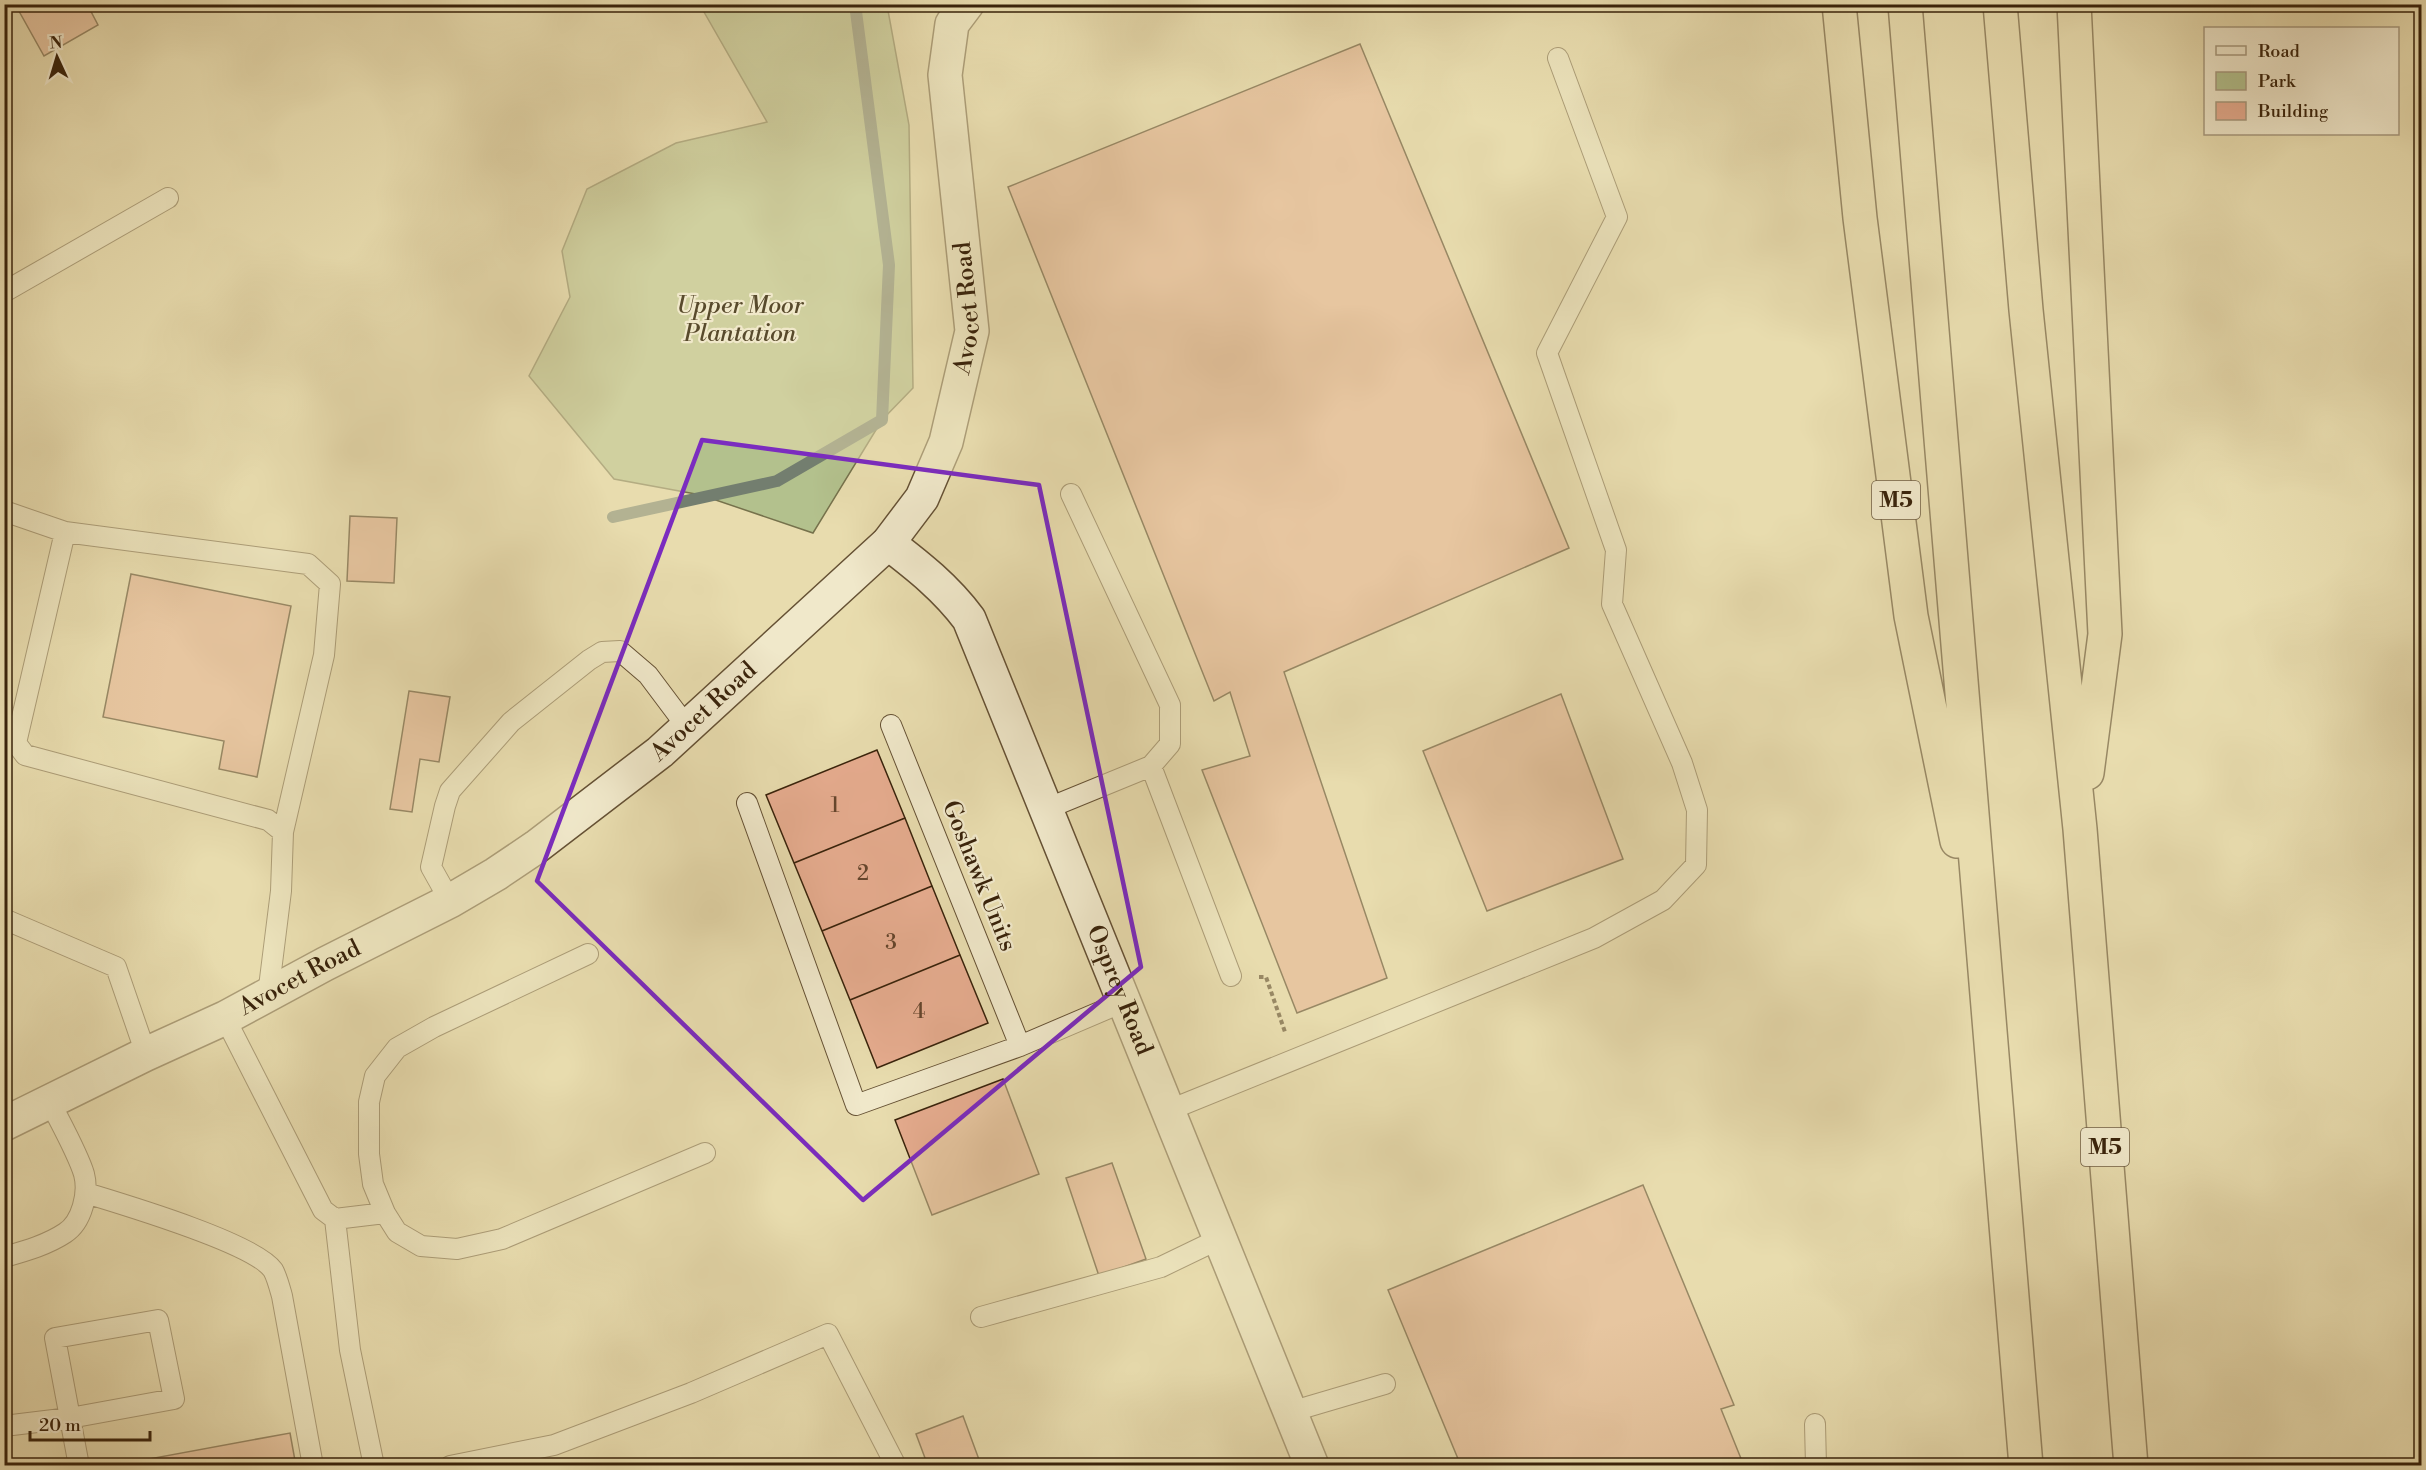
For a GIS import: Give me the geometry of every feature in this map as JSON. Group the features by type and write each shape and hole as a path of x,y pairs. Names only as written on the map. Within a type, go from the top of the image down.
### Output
{"highway":[{"name":"M5","path":"1839,4 1860,218 1911,616 1987,990"},
{"name":"M5","path":"1905,4 2026,1466"},
{"name":"M5","path":"2000,4 2026,310 2080,829 2131,1466"},
{"name":"M5","path":"2074,4 2105,634 2080,829"}],"street":[{"name":"Avocet Road","path":"4,1124 225,1018 450,901 496,874 536,847 660,752 888,543 922,498 946,442 972,331 945,75 955,11"},
{"name":"Osprey Road","path":"888,543 953,597 969,620 1312,1466"}],"lane":[{"path":"1167,1111 1594,939 1663,900 1696,865 1697,810 1683,763 1612,604 1616,550 1546,353 1617,217 1558,58"},
{"path":"4,292 168,198"},
{"path":"1046,809 1151,766 1170,744 1170,705 1071,494"},
{"path":"4,511 65,532 308,564 330,584 324,655 283,832 281,891 268,995"},
{"path":"65,532 16,743 25,755 268,820 283,832"},
{"path":"450,901 431,867 450,791 511,722 590,660 602,652 620,651 648,675 687,727"},
{"name":"Goshawk Units","path":"891,725 1020,1046"},
{"path":"1151,766 1231,976"},
{"path":"747,803 856,1105 1020,1046 1123,1002"},
{"path":"4,919 116,967 146,1054"},
{"path":"588,954 434,1027 397,1048 375,1076 369,1102 369,1154 373,1184 385,1213 398,1232 421,1246 457,1249 502,1239 705,1153"},
{"path":"225,1018 323,1210 335,1219 385,1213"},
{"path":"4,1257 44,1245 67,1232 78,1219 86,1193 84,1174 50,1102"},
{"path":"86,1193 172,1220 251,1254 273,1270 282,1296 313,1466"},
{"path":"335,1219 350,1350 374,1466"},
{"path":"981,1317 1161,1267 1219,1239"},
{"path":"4,1426 70,1418 174,1399 158,1320 55,1338 70,1418 79,1466"},
{"path":"450,1466 554,1445 691,1393 828,1334 896,1466"},
{"path":"1290,1412 1385,1384"},
{"path":"1815,1424 1816,1466"}],"path":[{"path":"1231,976 1266,977 1295,1060"}],"highlighted area":[{"path":"702,440 1039,485 1141,967 863,1200 537,881"}],"green space":[{"name":"Upper Moor Plantation","path":"700,5 887,5 909,125 913,388 882,420 813,533 701,495 614,479 529,376 570,297 562,251 587,189 676,143 767,122"}],"building":[{"path":"15,4 87,4 98,25 44,56"},
{"path":"1360,44 1569,548 1284,672 1387,978 1297,1013 1202,770 1250,756 1230,692 1214,701 1008,187"},
{"path":"350,516 397,518 394,583 347,581"},
{"path":"131,574 291,606 257,777 219,769 224,741 103,717"},
{"path":"409,691 450,697 439,762 420,759 412,812 390,809"},
{"path":"1561,694 1623,859 1487,911 1423,751"},
{"path":"877,750 905,818 794,863 766,795"},
{"path":"905,818 932,886 822,931 794,863"},
{"path":"932,886 960,955 850,1000 822,931"},
{"path":"960,955 988,1023 877,1068 850,1000"},
{"path":"1003,1079 1039,1174 932,1215 895,1120"},
{"path":"1112,1163 1146,1259 1099,1276 1066,1178"},
{"path":"1643,1185 1734,1405 1721,1409 1744,1466 1461,1466 1388,1290"},
{"path":"963,1416 981,1465 928,1466 916,1434"},
{"path":"290,1433 296,1466 139,1466 138,1461"}],"waterway":[{"path":"613,517 777,481 882,420 889,265 855,4"}]}
